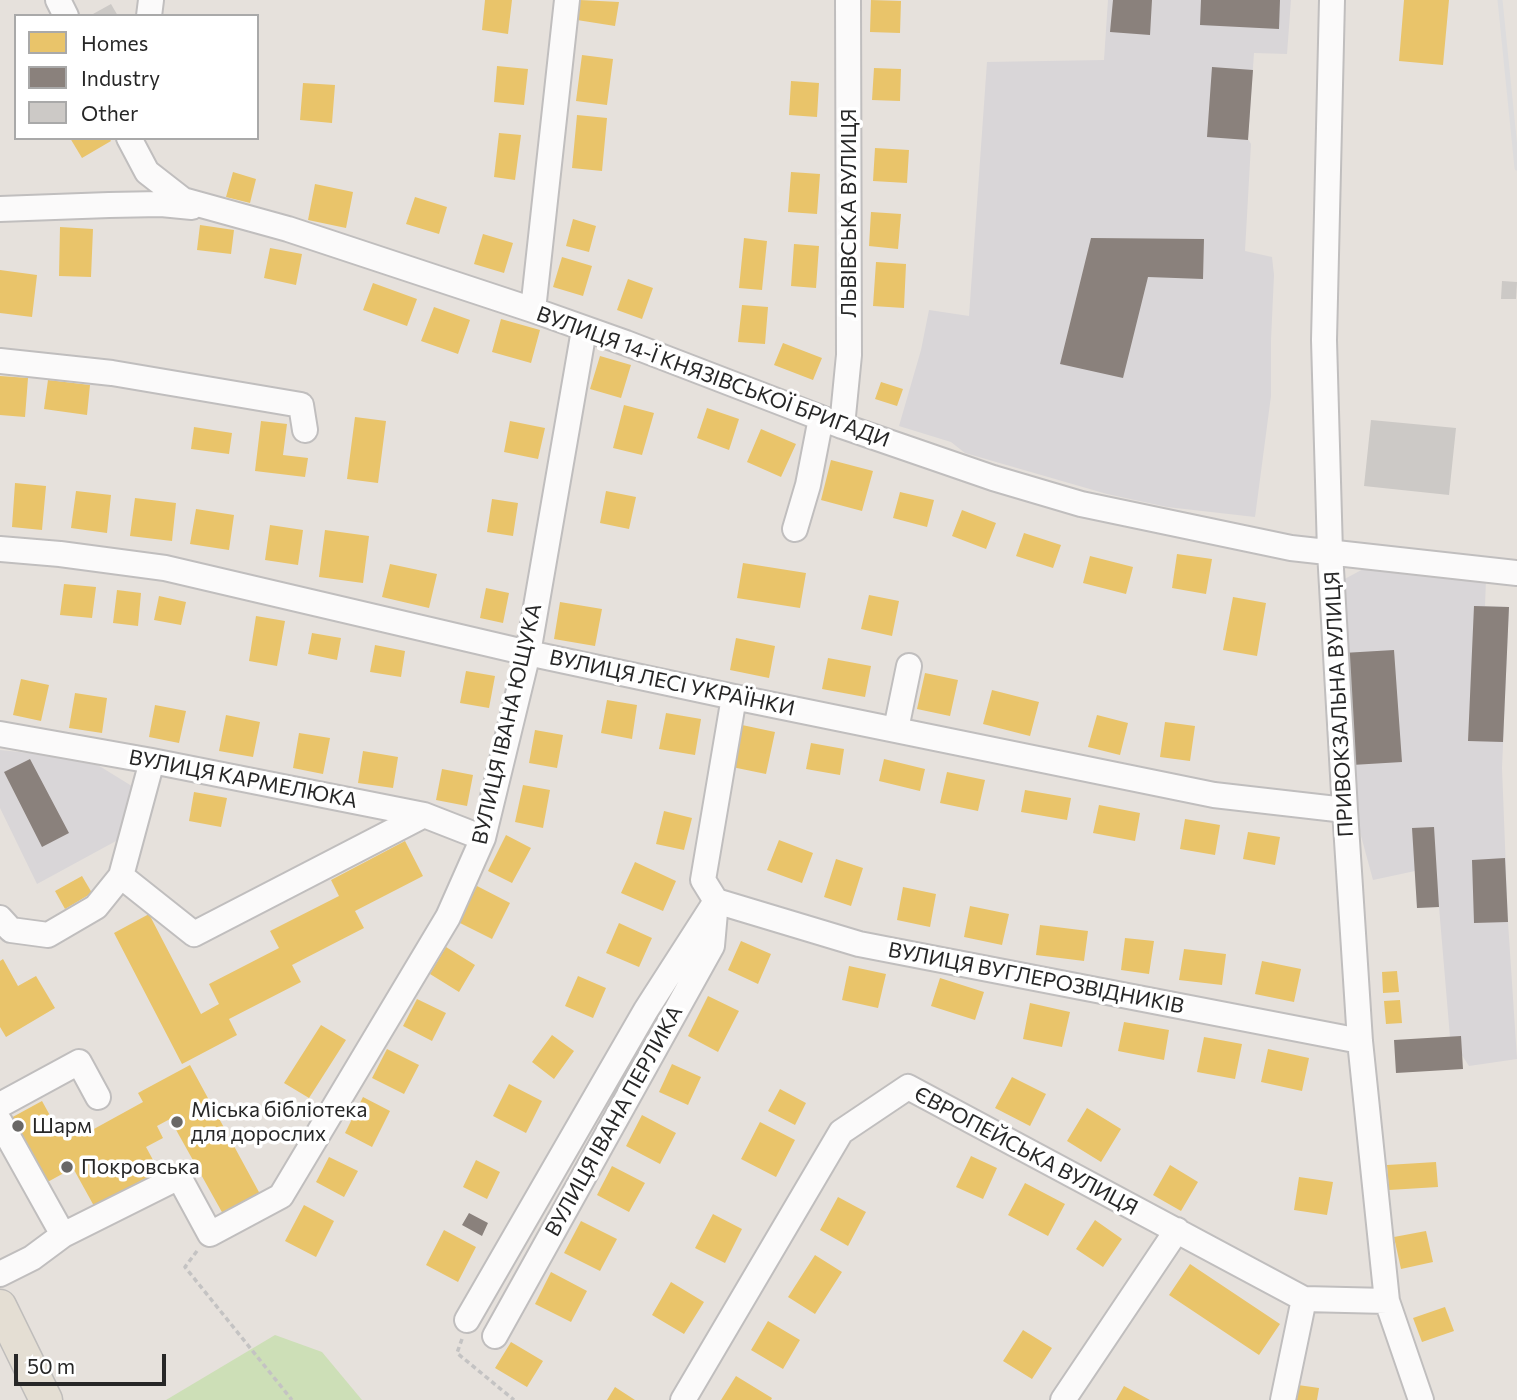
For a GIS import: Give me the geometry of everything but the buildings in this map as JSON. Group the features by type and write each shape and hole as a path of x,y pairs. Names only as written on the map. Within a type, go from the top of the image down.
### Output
{"main road":[{"path":"0,1306 42,1399"}],"street":[{"path":"533,310 567,0"},
{"name":"ЛЬВІВСЬКА ВУЛИЦЯ","path":"795,529 831,422 849,355 848,0"},
{"name":"ПРИВОКЗАЛЬНА ВУЛИЦЯ","path":"1332,0 1324,340 1330,552 1345,810 1360,1041 1387,1301 1421,1400"},
{"name":"ВУЛИЦЯ 14-Ї КНЯЗІВСЬКОЇ БРИГАДИ","path":"132,141 147,172 183,200 288,229 533,310 831,422 993,478 1081,504 1291,548 1517,573"},
{"path":"109,205 137,199 146,183 147,172"},
{"path":"0,209 161,204 217,210"},
{"name":"ВУЛИЦЯ ІВАНА ЮЩУКА","path":"211,1234 281,1196 448,917 483,838 528,653 584,330"},
{"path":"0,361 112,373 301,405 305,430"},
{"name":"ВУЛИЦЯ ЛЕСІ УКРАЇНКИ","path":"0,549 165,568 528,653 734,697 1214,795 1345,810"},
{"path":"896,729 909,666"},
{"name":"ВУЛИЦЯ ІВАНА ПЕРЛИКА","path":"495,1336 712,946 716,901 703,880 734,697"},
{"name":"ВУЛИЦЯ КАРМЕЛЮКА","path":"0,734 424,815 483,838"},
{"path":"0,918 11,930 48,935 96,906 121,876 152,761"},
{"path":"121,876 194,934 424,815"},
{"name":"ВУЛИЦЯ ІВАНА ПЕРЛИКА","path":"467,1320 646,1010 716,901"},
{"name":"ВУЛИЦЯ ВУГЛЕРОЗВІДНИКІВ","path":"716,901 859,944 1360,1041"},
{"path":"0,1105 79,1062 99,1097"},
{"name":"ЄВРОПЕЙСЬКА ВУЛИЦЯ","path":"683,1400 841,1132 908,1087 1304,1299 1387,1301"},
{"path":"0,1122 63,1235"},
{"path":"0,1274 32,1258 63,1235 179,1177 211,1234"},
{"path":"1063,1400 1177,1230"},
{"path":"1283,1400 1304,1299"}],"path":[{"path":"211,1234 185,1267 292,1400"},
{"path":"467,1320 457,1353 514,1400"}],"shaded area":[{"path":"1108,0 1291,0 1287,54 1254,53 1248,139 1251,144 1245,251 1272,257 1274,275 1271,396 1255,517 1167,507 1107,494 965,453 951,442 899,426 921,350 929,310 969,316 987,62 1104,60"},
{"path":"1367,567 1486,579 1485,606 1509,607 1502,768 1517,1059 1469,1066 1450,1037 1439,907 1417,908 1415,871 1373,880 1354,810 1339,582"},
{"path":"0,750 88,759 135,788 116,841 37,884 0,808"}],"green space":[{"path":"275,1335 322,1352 362,1400 166,1400"}],"railway":[{"path":"1500,0 1517,168"}],"place":[{"name":"Міська бібліотека для дорослих","path":"177,1122"},
{"name":"Шарм","path":"18,1126"},
{"name":"Покровська","path":"67,1167"}]}
